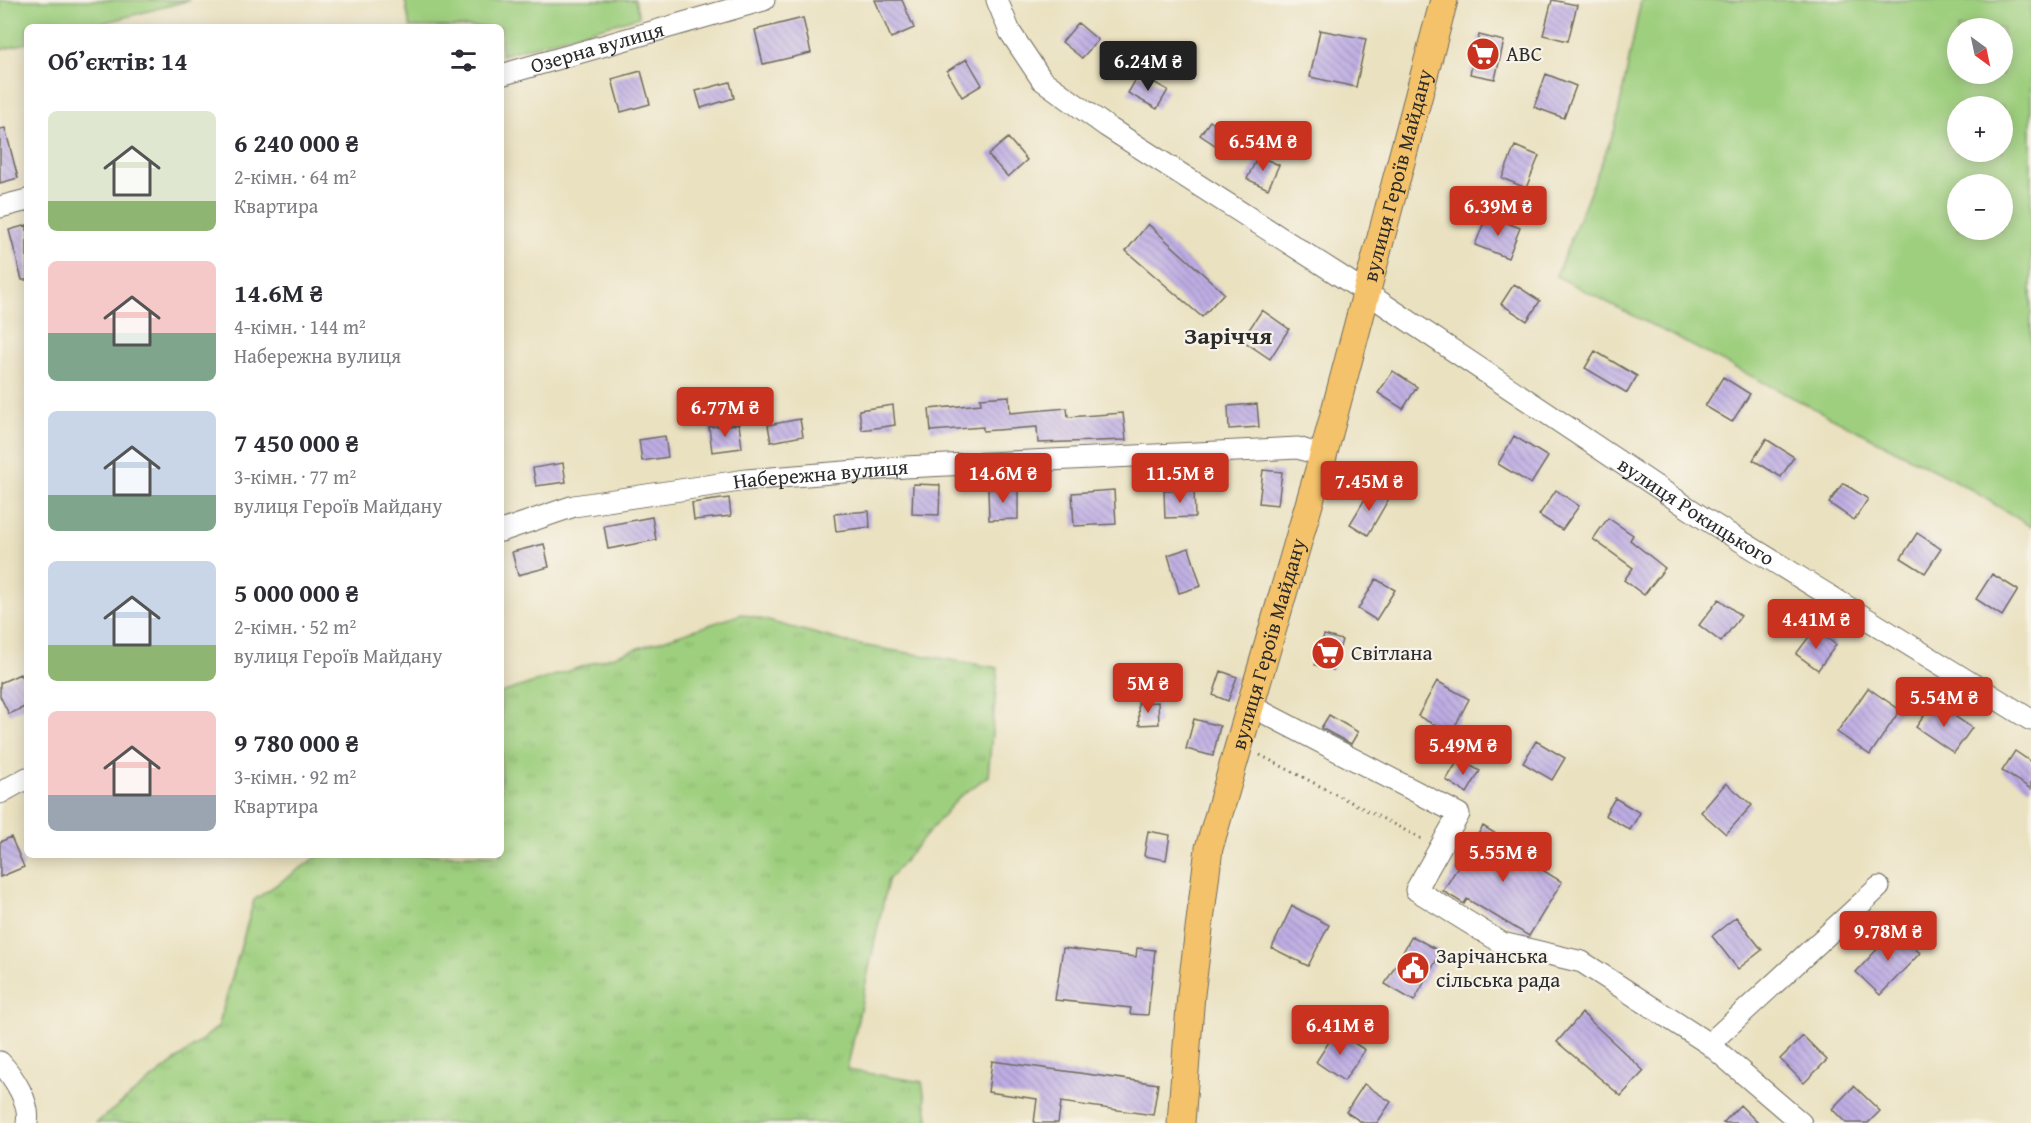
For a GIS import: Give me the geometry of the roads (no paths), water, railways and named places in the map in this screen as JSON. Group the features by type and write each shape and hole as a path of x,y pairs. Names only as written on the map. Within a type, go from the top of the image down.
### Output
{"main road":[{"name":"вулиця Героїв Майдану","path":"1181,1123 1191,994 1209,848 1323,456 1444,0"}],"street":[{"name":"Озерна вулиця","path":"504,74 764,0"},
{"name":"вулиця Рокицького","path":"997,0 1010,32 1042,80 1106,126 1367,293 1705,519 2031,720"},
{"path":"0,207 24,201"},
{"name":"Набережна вулиця","path":"504,530 574,506 757,479 905,466 1298,448 1323,456"},
{"path":"1251,706 1459,814 1416,890 1502,943 1582,962 1709,1044 1801,1123"},
{"path":"0,793 24,780"},
{"path":"1709,1044 1879,887"},
{"path":"0,1062 13,1077 28,1116 27,1123"}],"place":[{"name":"ABC","path":"1483,54"},
{"name":"Світлана","path":"1328,653"},
{"name":"Зарічанська сільська рада","path":"1413,968"}],"district":[{"name":"Заріччя","path":"1228,336"}]}
